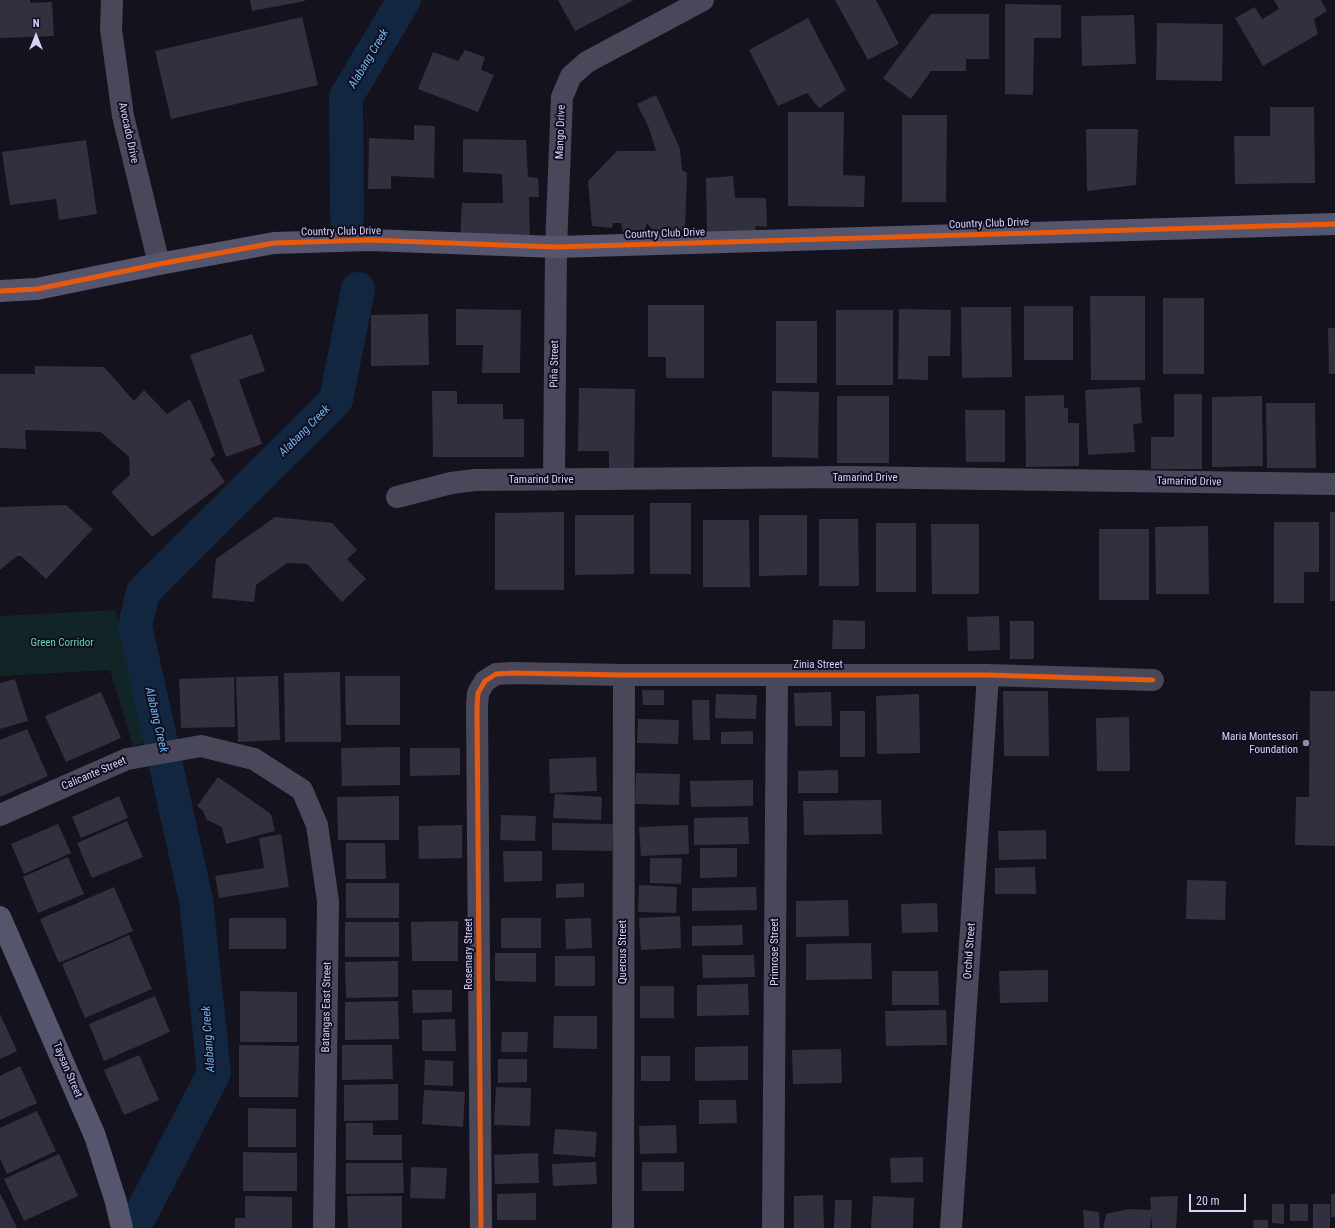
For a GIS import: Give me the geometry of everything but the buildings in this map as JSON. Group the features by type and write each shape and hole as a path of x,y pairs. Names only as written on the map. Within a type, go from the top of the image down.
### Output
{"street":[{"name":"Avocado Drive","path":"112,0 110,28 123,116 159,264"},
{"name":"Mango Drive","path":"556,247 562,96 571,76 587,62 703,0"},
{"name":"Country Club Drive","path":"0,291 38,289 159,264 274,243 370,240 556,247 1335,224"},
{"name":"Piña Street","path":"554,480 556,247"},
{"name":"Tamarind Drive","path":"397,497 451,483 475,480 847,478 1335,484"},
{"name":"Zinia Street","path":"485,681 496,674 512,673 777,676 988,675 1153,680"},
{"name":"Quercus Street","path":"623,1228 624,675"},
{"name":"Orchid Street","path":"951,1228 988,675"},
{"name":"Primrose Street","path":"773,1228 777,676"},
{"name":"Rosemary Street","path":"481,1228 477,708 478,693 485,681"},
{"name":"Calicante Street","path":"0,815 127,759 201,746 254,759 302,790"},
{"name":"Batangas East Street","path":"302,790 318,824 328,901 324,1228"},
{"name":"Taysan Street","path":"0,917 95,1136 116,1202 122,1228"}],"green space":[{"name":"Green Corridor","path":"115,610 155,739 133,746 110,670 0,676 0,616"}],"waterway":[{"name":"Alabang Creek","path":"347,218 346,97 404,0"},
{"name":"Alabang Creek","path":"141,1214 214,1073 196,900 135,626 143,592 336,400 358,289"}],"cycle path":[{"path":"0,291 37,289 159,264 274,243 370,240 556,247 1335,224"},
{"path":"481,1228 477,707 478,693 485,681 496,674 512,673 624,675 988,675 1153,680"}],"place":[{"name":"Maria Montessori Foundation","path":"1306,743"}]}
